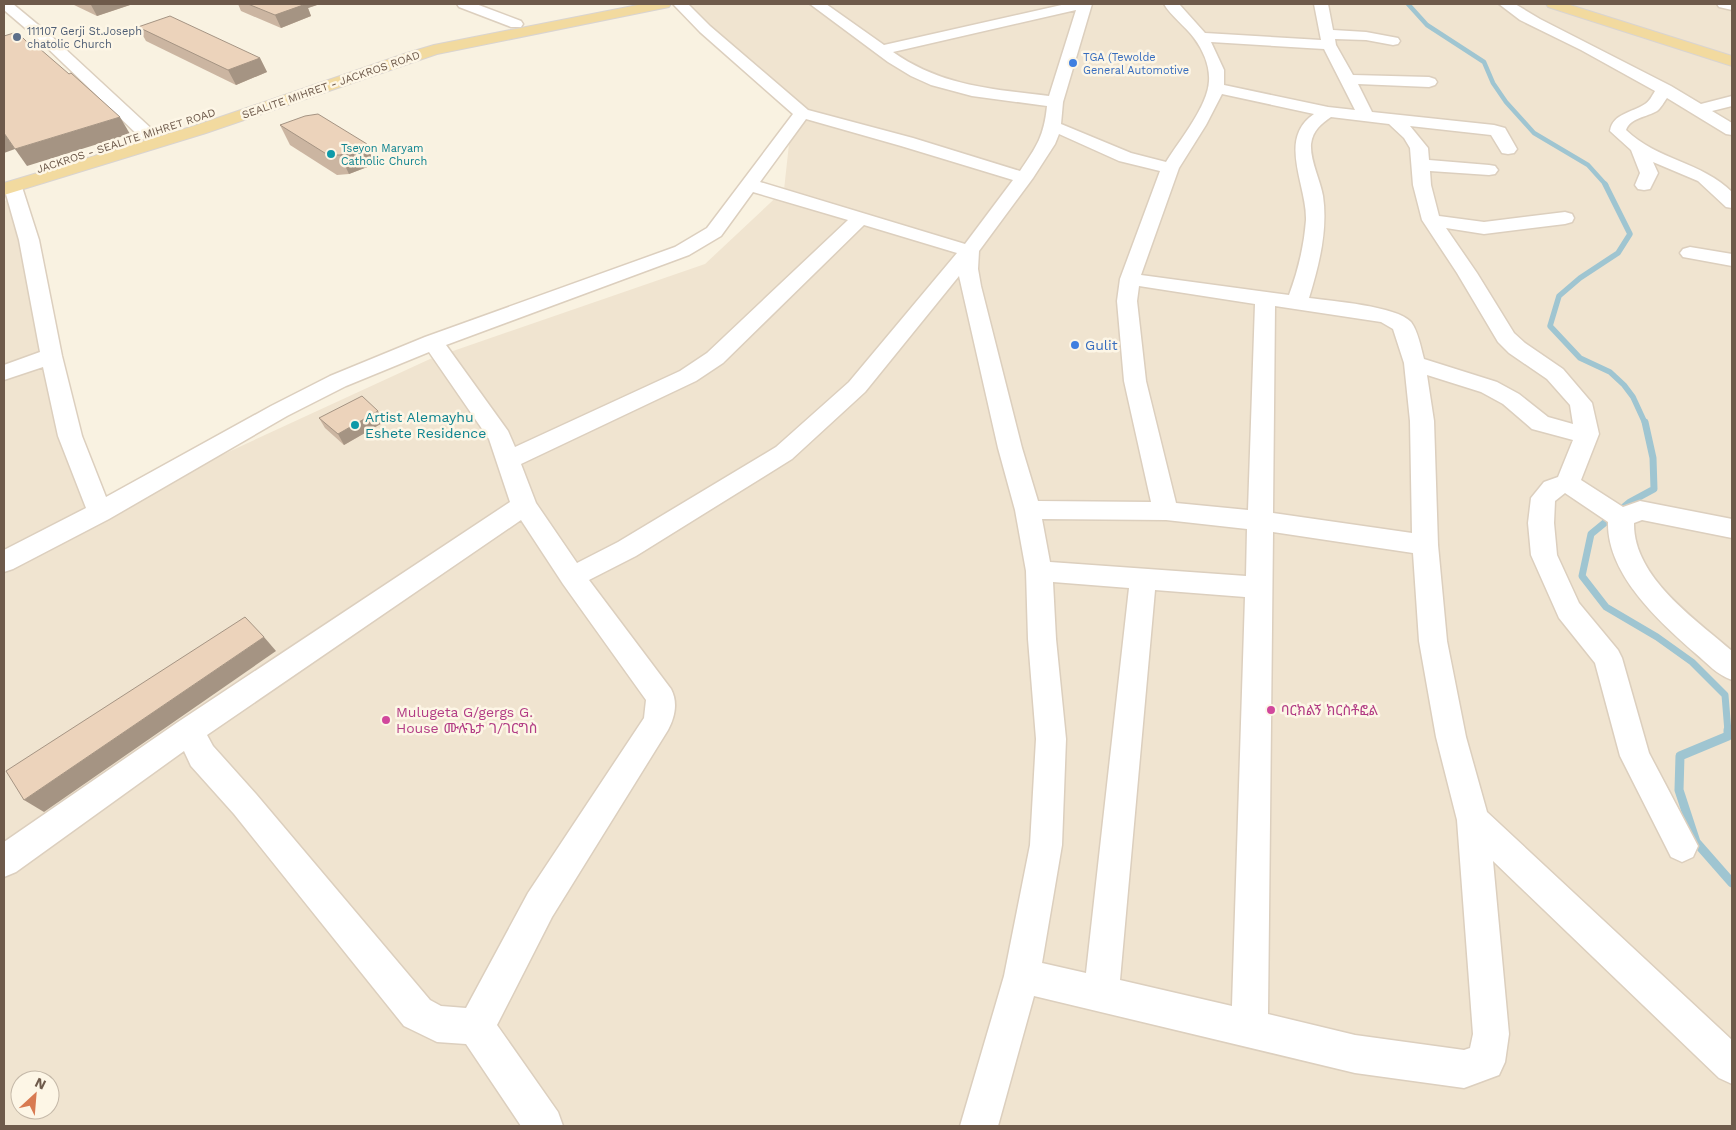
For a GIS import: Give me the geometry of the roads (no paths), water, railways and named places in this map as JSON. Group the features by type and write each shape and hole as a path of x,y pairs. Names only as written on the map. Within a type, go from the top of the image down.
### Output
{"main road":[{"name":"JACKROS - SEALITE MIHRET ROAD","path":"7,185 148,135 260,103 393,51 516,24 625,4"},
{"name":"SEALITE MIHRET - JACKROS ROAD","path":"7,185 124,154 260,103 401,59 434,50 664,4"},
{"path":"1554,4 1583,8 1732,53"},
{"path":"1583,8 1732,60"}],"street":[{"path":"5,4 43,36 148,135"},
{"path":"464,4 516,24"},
{"path":"680,4 705,29 802,113 907,142 1024,178"},
{"path":"818,5 836,4"},
{"path":"572,577 627,549 784,453 857,387 969,251 1047,144 1053,126 1055,102 1084,4 882,50"},
{"path":"1166,511 1135,381 1127,301 1130,279 1170,168 1199,122 1216,88 1217,79 1207,46 1202,37 1171,4"},
{"path":"1321,4 1329,40 1365,115"},
{"path":"1506,4 1516,12 1572,39 1665,89 1732,130"},
{"path":"1724,4 1732,6"},
{"path":"818,5 916,73 937,82 972,91 1055,102"},
{"path":"27,40 43,36"},
{"path":"1202,37 1329,40 1366,36 1393,41"},
{"path":"1348,79 1429,82"},
{"path":"1216,88 1328,112 1498,130 1508,149"},
{"path":"1665,89 1652,106 1628,118 1619,125 1618,131 1639,150 1694,172 1723,193 1732,203"},
{"path":"1698,110 1732,100"},
{"path":"1297,302 1308,273 1315,223 1315,206 1302,156 1303,139 1311,124 1328,112"},
{"path":"4,562 100,512 312,393 433,342 682,251 714,232 802,113"},
{"path":"1393,118 1410,135 1419,148 1422,185 1431,220 1467,272 1506,336 1517,348 1555,374 1581,403 1587,434 1568,483"},
{"path":"1053,126 1125,156 1170,168"},
{"path":"1639,150 1649,173 1644,185"},
{"path":"1421,165 1489,170"},
{"path":"7,185 29,240 51,356 70,436 100,512"},
{"path":"750,185 969,251"},
{"path":"508,460 688,376 715,358 861,218"},
{"path":"1431,220 1484,228 1565,218"},
{"path":"969,251 968,269 971,286 1010,448 1028,510 1038,571 1051,739 1046,846 1022,976 978,1126"},
{"path":"1690,253 1732,260"},
{"path":"1022,976 1250,1028 1354,1054 1464,1069 1486,1062 1491,1034 1473,820 1451,737 1433,641 1425,546 1422,421 1415,363 1403,326 1396,320 1384,316 1130,279"},
{"path":"1250,1028 1260,588 1259,521 1266,299"},
{"path":"433,342 500,436 524,506 572,577 661,698 658,721 540,905 476,1027"},
{"path":"4,373 51,356"},
{"path":"1415,363 1489,387 1511,399 1540,423 1559,429 1587,434"},
{"path":"1568,483 1621,518"},
{"path":"1568,483 1553,488 1543,498 1541,523 1544,555 1569,610 1608,658 1635,756 1682,846"},
{"path":"4,861 189,731 524,506"},
{"path":"1028,510 1166,511 1259,521 1425,546"},
{"path":"1621,518 1640,510 1732,528"},
{"path":"1621,518 1622,543 1646,585 1670,612 1732,668"},
{"path":"1038,571 1260,588"},
{"path":"1101,994 1143,579"},
{"path":"189,731 202,756 245,804 417,1013 437,1024 476,1027"},
{"path":"1473,820 1732,1065"},
{"path":"476,1027 544,1126"}],"waterway":[{"path":"1408,4 1427,25 1484,62 1493,83 1506,102 1534,133 1588,165 1606,185"},
{"path":"1605,184 1630,234 1618,253 1580,278 1559,296 1550,326 1580,358 1610,372 1624,385 1633,397 1645,423"},
{"path":"1645,422 1653,458 1654,489 1630,502 1591,534 1582,576 1606,607 1657,637 1692,662 1725,695 1728,732"},
{"path":"1728,732 1728,736 1680,756 1679,790 1696,842 1732,883"}],"place":[{"name":"111107 Gerji St.Joseph chatolic Church","path":"17,37"},
{"name":"TGA (Tewolde General Automotive","path":"1073,63"},
{"name":"Tseyon Maryam Catholic Church","path":"331,154"},
{"name":"Gulit","path":"1075,345"},
{"name":"Artist Alemayhu Eshete Residence","path":"355,425"},
{"name":"ባርክልኝ ክርስቶፎል","path":"1271,710"},
{"name":"Mulugeta G/gergs G. House ሙሉጌታ ገ/ገርግስ","path":"386,720"}]}
